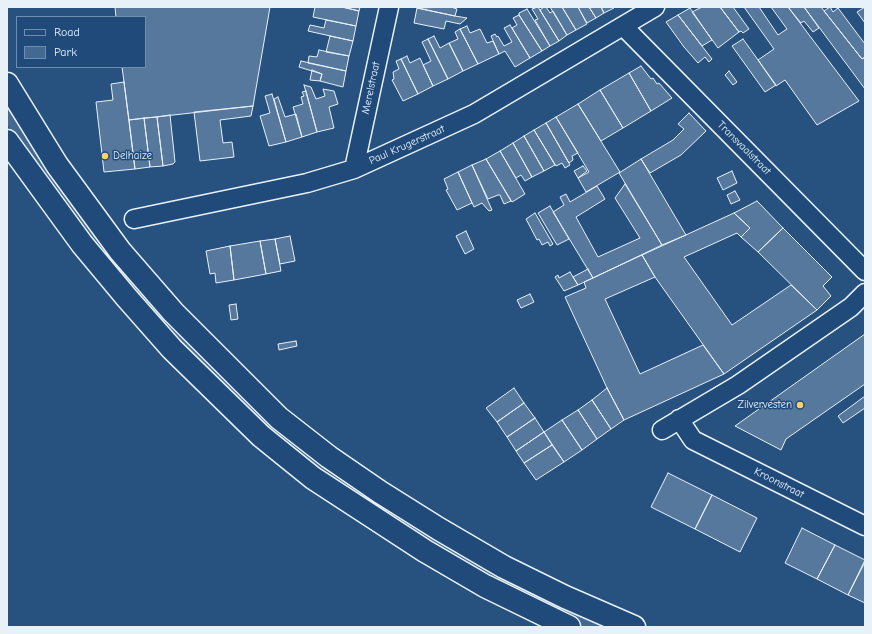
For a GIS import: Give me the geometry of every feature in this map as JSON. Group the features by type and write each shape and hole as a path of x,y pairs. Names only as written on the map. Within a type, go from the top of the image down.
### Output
{"main road":[{"path":"7,84 57,165 120,251 173,312 279,418 335,461 380,492 439,529 504,567 565,597 634,627"},
{"path":"7,141 82,244 126,298 172,349 261,436 313,478 425,551 485,586 569,627"}],"street":[{"name":"Merelstraat","path":"354,169 388,7"},
{"name":"Paul Krugerstraat","path":"134,220 307,183 354,169 474,114 655,7"},
{"name":"Transvaalstraat","path":"623,26 865,270"},
{"path":"662,430 738,385 851,307 865,293"},
{"name":"Kroonstraat","path":"679,419 693,440 865,526"}],"green space":[{"path":"7,94 52,166 276,421 620,627 580,627 495,587 265,435 176,344 36,171 7,124"}],"building":[{"path":"115,7 270,7 253,106 129,120 122,68 146,68 146,16 116,16"},
{"path":"315,7 342,7 359,11 356,26 313,17"},
{"path":"342,7 360,7 359,11"},
{"path":"451,7 457,9 455,16 417,8"},
{"path":"538,7 559,41 550,46 535,20 538,19 532,9"},
{"path":"546,7 550,13 553,11 567,35 559,41 540,10"},
{"path":"550,7 562,7 576,30 567,35"},
{"path":"562,7 578,7 587,24 576,30"},
{"path":"578,7 589,7 596,18 587,23"},
{"path":"589,7 601,7 604,13 596,18"},
{"path":"601,7 613,7 614,8 604,13"},
{"path":"702,7 720,7 739,32 718,48 692,12"},
{"path":"720,7 733,7 749,29 743,33 741,31 739,32"},
{"path":"744,7 759,7 778,35 787,29 771,7 788,7 859,101 817,125 785,80 776,86 758,60 774,49"},
{"path":"788,7 804,7 819,28 813,32 804,21 801,23"},
{"path":"804,7 821,7 862,59 865,57 865,89"},
{"path":"830,7 833,12 838,8 865,44 865,57 862,59 824,11"},
{"path":"865,7 865,23 857,12"},
{"path":"417,8 467,18 460,24 446,21 444,29 414,23"},
{"path":"690,8 712,40 702,46 678,15"},
{"path":"527,9 550,46 542,51 519,15 519,13"},
{"path":"519,15 542,51 530,58 512,28 517,25 513,18"},
{"path":"678,15 712,59 709,62 705,57 698,63 666,22"},
{"path":"326,20 356,26 353,41 308,31 310,25 324,28"},
{"path":"510,25 530,58 515,67 505,51 499,54 491,36 495,34 497,37 498,36 504,46 512,42 504,28"},
{"path":"467,26 470,33 480,29 487,43 493,41 499,54 478,64 460,29"},
{"path":"460,29 478,64 463,71 449,43 458,39 455,32"},
{"path":"330,36 353,41 349,56 326,52"},
{"path":"434,36 440,48 449,43 463,71 448,79 428,39"},
{"path":"428,39 448,79 433,86 423,65 431,61 422,42"},
{"path":"743,39 776,85 765,92 732,46"},
{"path":"319,50 349,56 346,71 308,63 309,56 317,57"},
{"path":"407,56 410,63 420,58 433,86 418,94 401,59"},
{"path":"401,59 418,94 403,101 392,80 394,79 393,72 399,69 396,61"},
{"path":"301,61 346,71 343,87 320,81 322,74 299,67"},
{"path":"641,66 651,79 653,78 657,84 659,83 672,98 651,111 629,73"},
{"path":"312,70 322,74 320,81 310,80"},
{"path":"729,71 737,82 733,85 725,75"},
{"path":"629,73 651,111 623,128 600,90"},
{"path":"124,82 135,169 104,172 96,102 113,100 111,84"},
{"path":"304,85 311,87 316,99 325,96 323,89 334,91 338,104 329,107 334,128 317,132"},
{"path":"600,90 623,128 601,141 578,104"},
{"path":"306,91 317,132 302,137 293,107 303,104 301,97 304,96 302,92"},
{"path":"272,94 286,142 269,146 260,116 270,113 265,96"},
{"path":"278,97 285,117 296,114 302,137 286,142 274,99"},
{"path":"578,104 620,172 586,192 578,178 589,172 556,117"},
{"path":"253,106 251,116 220,120 223,143 232,142 234,157 200,161 194,112"},
{"path":"689,113 706,131 681,155 650,173 641,159 673,140 684,129 678,124"},
{"path":"170,115 175,162 173,164 163,166 157,117"},
{"path":"157,117 163,166 150,167 144,118"},
{"path":"556,117 578,153 572,156 573,160 569,163 546,123"},
{"path":"144,118 150,167 135,169 129,120"},
{"path":"546,123 570,165 565,168 562,163 556,166 534,130"},
{"path":"534,130 555,165 544,171 524,136"},
{"path":"524,136 544,171 532,177 513,143"},
{"path":"513,143 532,177 525,181 521,175 516,178 500,151"},
{"path":"500,151 525,194 512,202 486,159"},
{"path":"486,159 511,201 504,204 500,195 488,199 472,165"},
{"path":"641,159 686,235 662,245 619,173"},
{"path":"472,165 492,210 489,211 482,203 474,207 458,172"},
{"path":"583,166 587,171 578,178 574,171"},
{"path":"732,171 737,183 723,190 717,178"},
{"path":"458,172 472,203 457,210 446,190 448,189 444,179"},
{"path":"625,184 662,245 593,278 553,212 564,205 560,197 566,194 570,202 597,186 605,199 576,217 598,257 640,238 615,198"},
{"path":"735,191 740,200 731,204 727,195"},
{"path":"757,201 783,228 758,252 741,237 750,228 734,213"},
{"path":"550,206 569,239 557,245 538,213"},
{"path":"535,213 553,244 550,246 548,242 542,245 539,239 537,240 526,219"},
{"path":"734,213 750,228 741,237 737,233 684,257 732,325 791,285 817,310 724,374 655,277 642,255"},
{"path":"783,228 832,277 823,286 831,296 817,310 758,252"},
{"path":"466,231 474,249 465,254 456,236"},
{"path":"290,236 295,261 280,264 275,239"},
{"path":"275,239 281,271 266,274 260,241"},
{"path":"260,241 266,274 234,280 230,246"},
{"path":"230,246 234,280 216,283 215,273 210,274 206,251"},
{"path":"642,255 655,277 605,299 640,374 703,345 724,374 624,420 607,388 565,297 586,288 584,282"},
{"path":"588,269 593,278 578,285 573,277"},
{"path":"570,272 578,285 564,291 555,277 558,275 559,278"},
{"path":"530,294 534,302 521,308 517,300"},
{"path":"236,304 238,319 231,320 229,305"},
{"name":"Zilvervesten","path":"865,334 865,384 786,439 781,450 735,426"},
{"path":"296,341 297,346 279,350 278,344"},
{"path":"514,388 524,403 497,422 486,408"},
{"path":"607,388 624,420 611,429 592,400"},
{"path":"865,396 865,408 843,423 838,416"},
{"path":"592,400 611,429 597,439 578,410"},
{"path":"524,403 535,418 507,437 497,422"},
{"path":"578,410 597,439 582,450 562,420"},
{"path":"535,418 544,432 516,451 507,437"},
{"path":"562,420 582,450 564,462 544,432"},
{"path":"544,432 552,445 524,463 516,451"},
{"path":"552,445 564,462 536,480 524,463"},
{"path":"668,473 712,495 695,529 651,507"},
{"path":"712,495 757,518 740,552 695,529"},
{"path":"802,528 835,545 817,579 785,563"},
{"path":"835,545 865,560 848,595 817,579"},
{"path":"865,562 865,603 848,595"}],"place":[{"name":"Delhaize","path":"105,156"},
{"name":"Zilvervesten","path":"800,405"}]}
